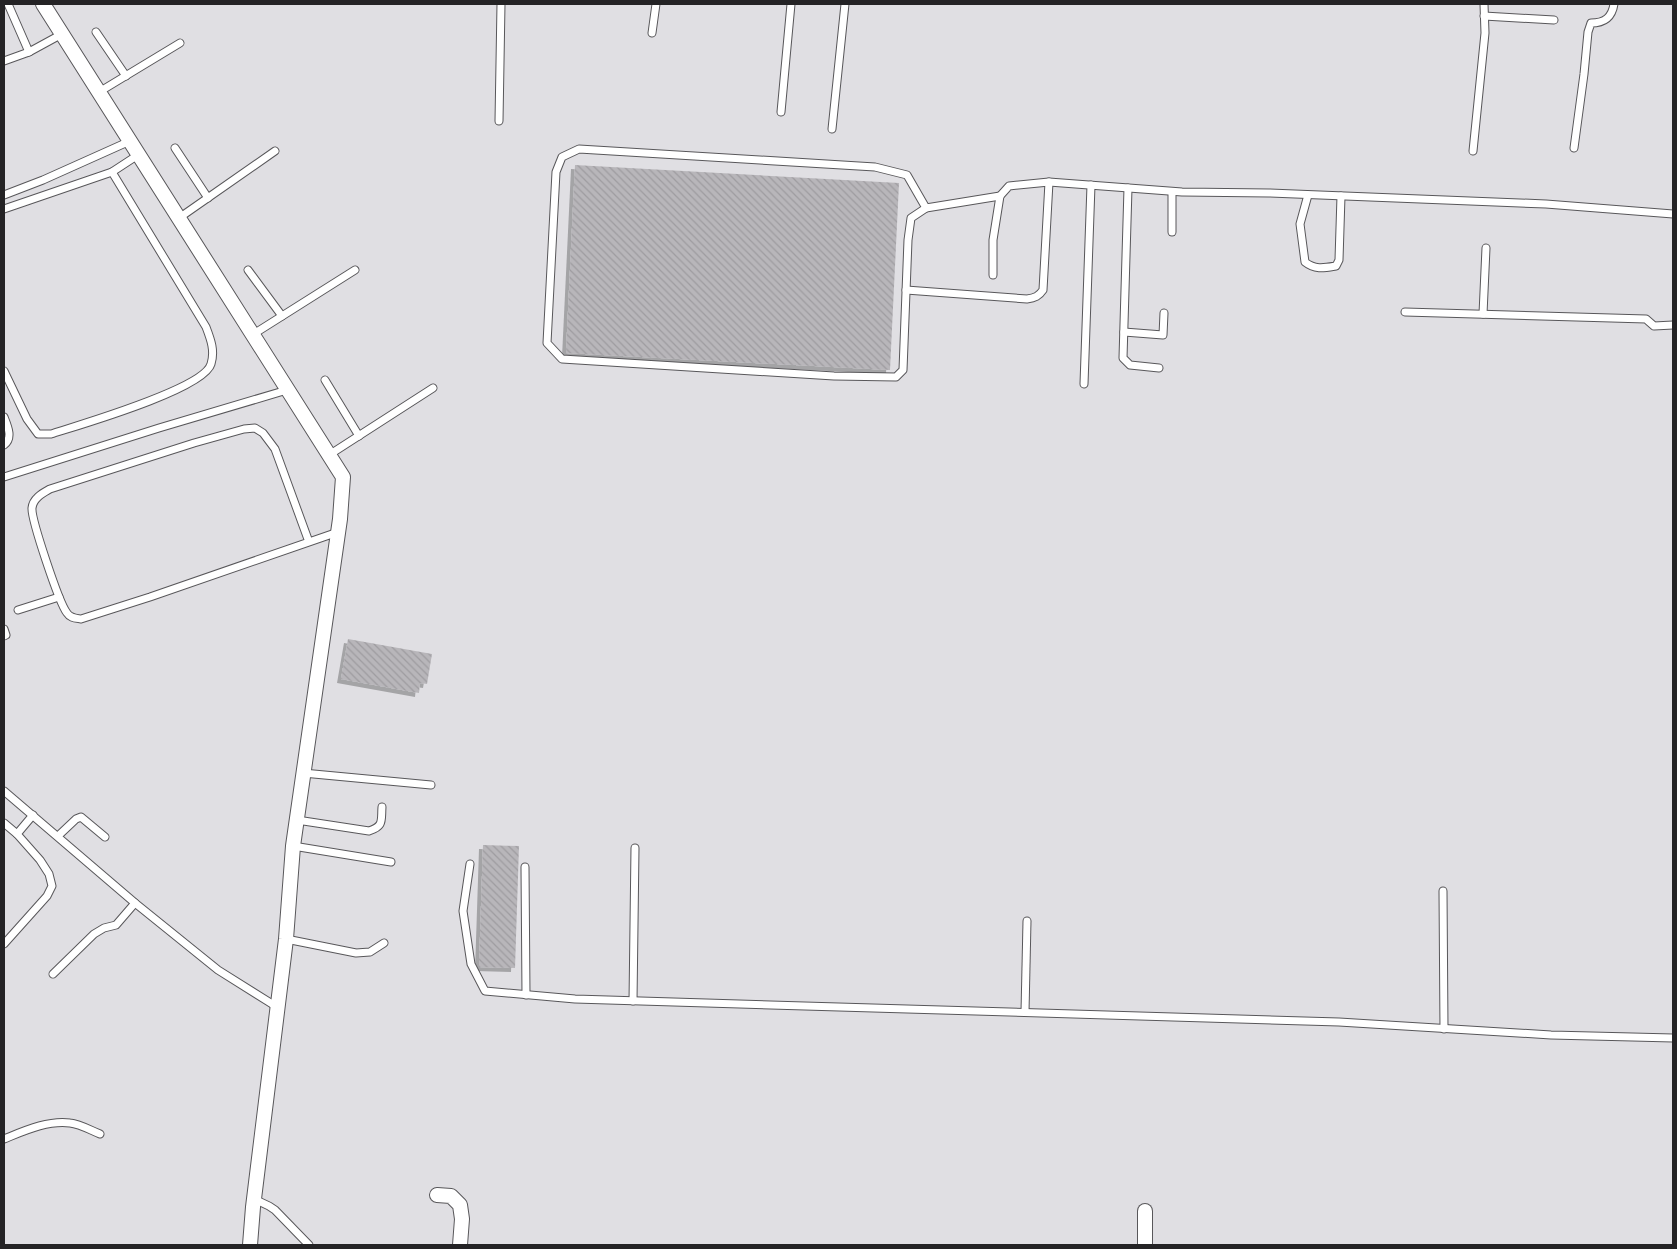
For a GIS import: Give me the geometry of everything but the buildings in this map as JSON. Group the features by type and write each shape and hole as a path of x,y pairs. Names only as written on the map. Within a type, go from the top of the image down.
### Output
{"street":[{"path":"43,4 343,477 338,532 293,846 286,938 253,1203 250,1245"},
{"path":"437,1195 451,1196 460,1206 462,1219 460,1245"},
{"path":"1145,1211 1145,1245"}],"lane":[{"path":"8,4 29,52"},
{"path":"500,121 501,4"},
{"path":"652,33 656,4"},
{"path":"781,112 791,4"},
{"path":"832,129 845,4"},
{"path":"1473,152 1485,33 1484,4"},
{"path":"1574,148 1588,32 1591,23 1602,23 1612,14 1614,4"},
{"path":"1484,16 1554,20"},
{"path":"96,32 126,76"},
{"path":"4,61 29,52 62,34"},
{"path":"99,92 180,43"},
{"path":"4,195 130,142"},
{"path":"175,148 208,198"},
{"path":"926,208 907,175 875,167 579,149 562,157 556,172 547,343 562,360 824,376 896,377 903,370 908,240 912,218 926,208 1000,196"},
{"path":"179,218 275,151"},
{"path":"4,209 112,172 138,155"},
{"path":"4,371 27,419 38,434 52,434 164,396 202,376 211,366 213,346 206,327 112,172"},
{"path":"906,290 1027,299 1034,298 1040,294 1044,290 1049,182"},
{"path":"993,275 993,240 1000,196 1009,186 1049,182 1172,192 1546,204 1673,214"},
{"path":"1084,384 1091,185"},
{"path":"1128,188 1123,358 1130,365 1159,368"},
{"path":"1172,192 1172,232"},
{"path":"1308,195 1300,224 1305,262 1310,266 1320,268 1336,266 1339,260 1341,196"},
{"path":"1483,314 1486,248"},
{"path":"248,270 282,316"},
{"path":"252,334 355,270"},
{"path":"1405,312 1646,319 1654,326 1673,325"},
{"path":"1124,332 1163,335 1164,313"},
{"path":"325,380 359,436"},
{"path":"329,455 433,388"},
{"path":"4,477 287,390"},
{"path":"4,418 8,426 9,436 8,442 4,445"},
{"path":"309,542 275,449 263,433 255,428 194,442 50,489 34,501 32,508 36,527 59,597 67,614 73,618 81,619 150,597 338,532"},
{"path":"18,610 59,597"},
{"path":"4,629 6,635 4,636"},
{"path":"303,773 431,785"},
{"path":"4,791 135,903 218,970 278,1008"},
{"path":"297,820 369,832 377,829 381,824 382,807"},
{"path":"17,834 33,815"},
{"path":"58,836 78,817 105,837"},
{"path":"4,822 40,860 49,874 52,886 47,896 4,944"},
{"path":"293,846 391,862"},
{"path":"633,1001 635,848"},
{"path":"470,864 463,911 471,964 486,991 575,999 1339,1022 1551,1035 1673,1038"},
{"path":"525,867 526,995"},
{"path":"1443,891 1444,1029"},
{"path":"53,974 94,934 104,928 116,925 135,903"},
{"path":"1025,1012 1027,921"},
{"path":"286,938 356,953 370,952 384,943"},
{"path":"4,1139 28,1129 54,1123 69,1123 82,1126 100,1134"},
{"path":"253,1203 269,1206 275,1210 309,1245"}]}
